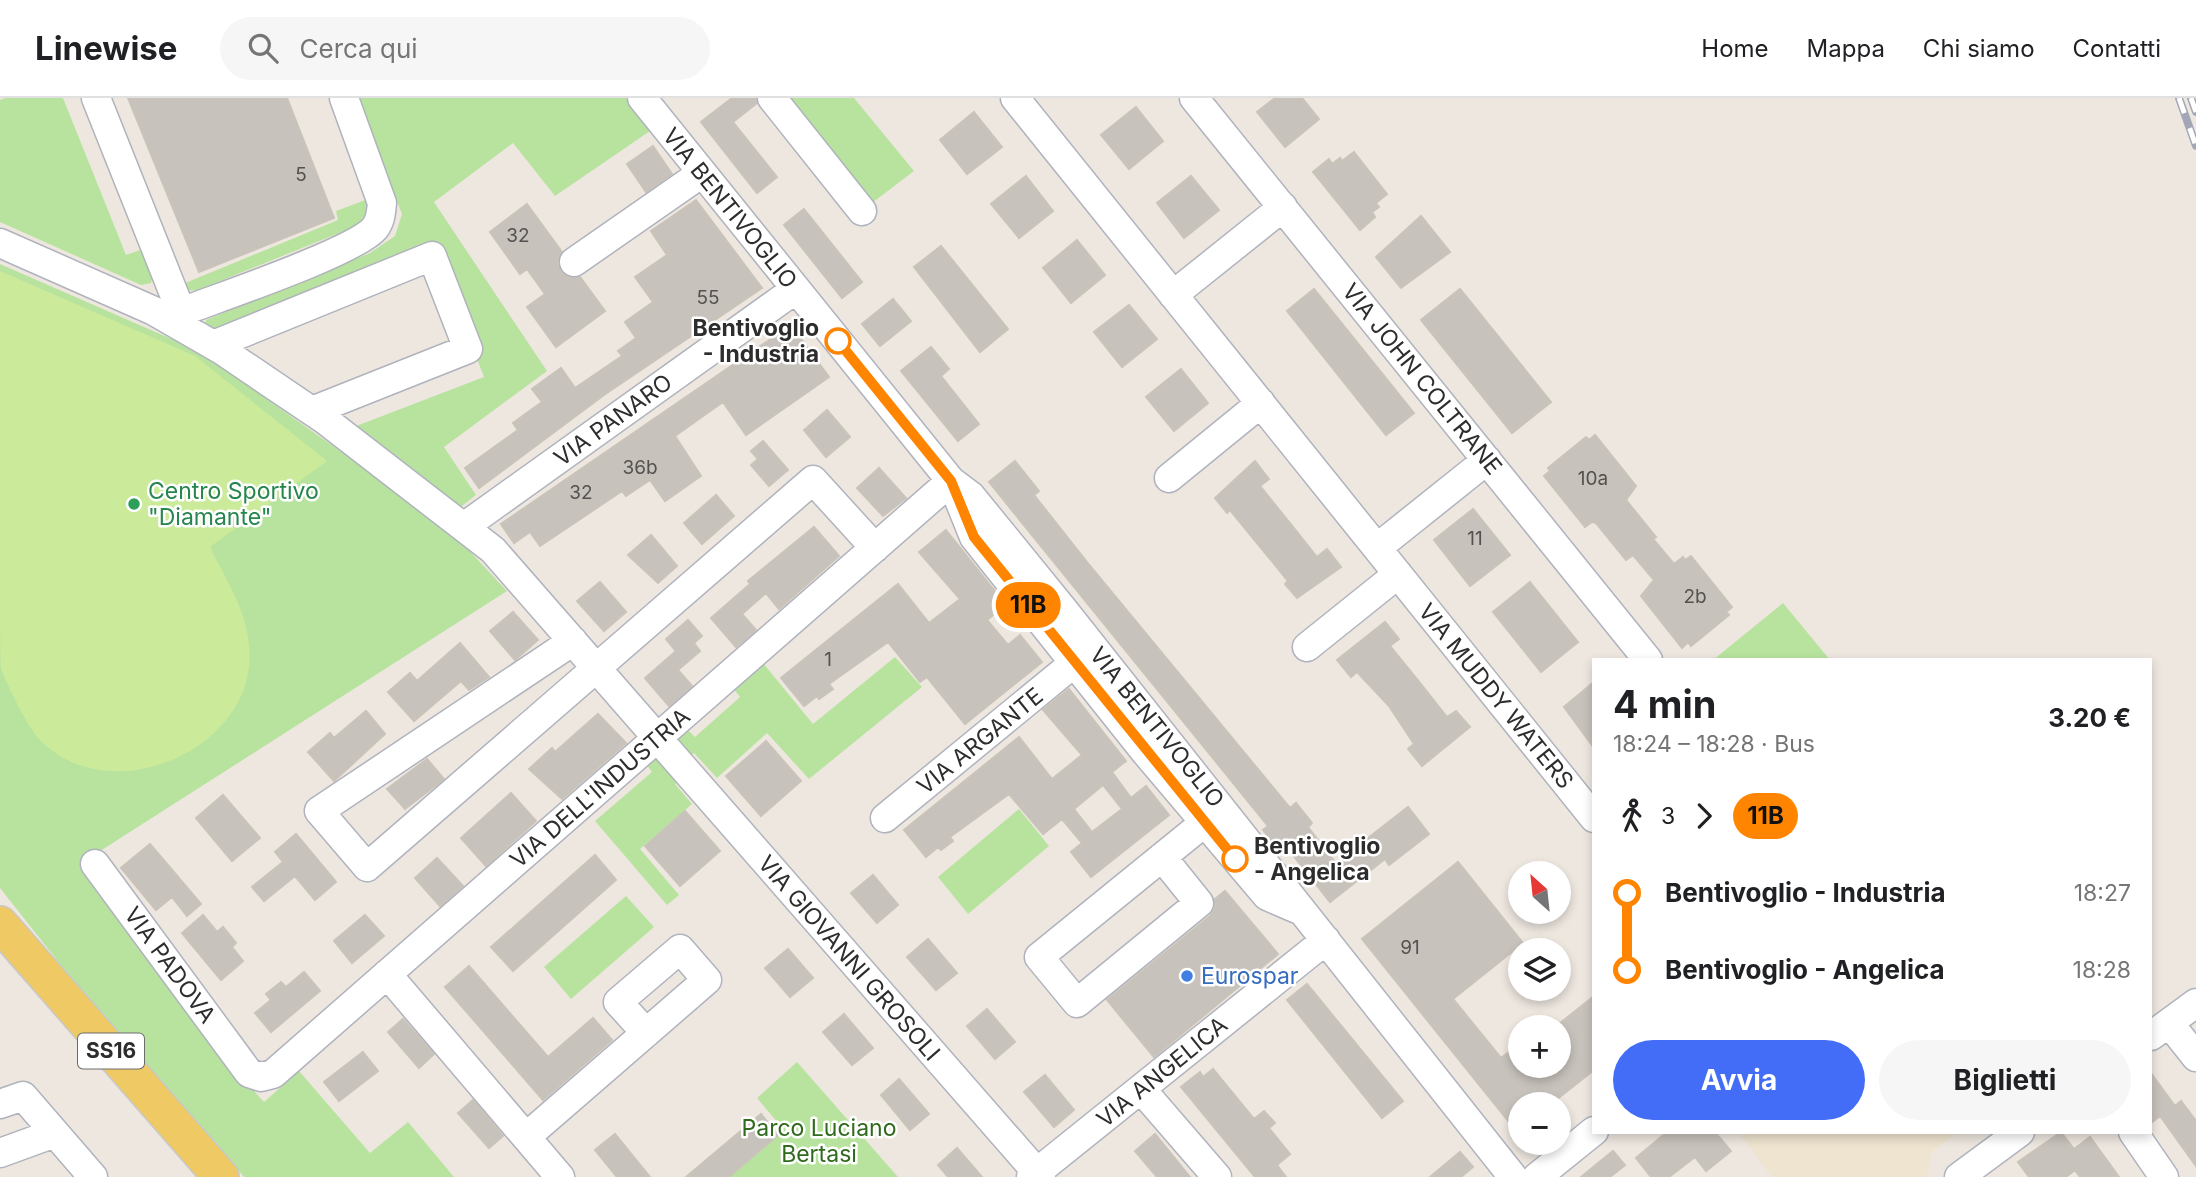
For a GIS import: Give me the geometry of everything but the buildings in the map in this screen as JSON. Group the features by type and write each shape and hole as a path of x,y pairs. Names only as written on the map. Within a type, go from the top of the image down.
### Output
{"main road":[{"name":"SS16","path":"0,924 221,1177"}],"street":[{"path":"96,98 184,321 347,246 374,229 380,219 382,203 371,165 344,98"},
{"name":"VIA BENTIVOGLIO","path":"642,98 951,481 971,496 1211,794 1217,821"},
{"path":"772,98 862,211"},
{"name":"VIA MUDDY WATERS","path":"1016,98 1592,816"},
{"name":"VIA JOHN COLTRANE","path":"1194,98 1646,658"},
{"path":"573,262 702,173"},
{"path":"1173,295 1283,207"},
{"name":"VIA GIOVANNI GROSOLI","path":"0,243 184,321 213,345 312,411 465,526 516,574 1036,1175"},
{"path":"213,345 432,256 468,349 312,411"},
{"name":"VIA PANARO","path":"465,526 796,289"},
{"path":"1169,478 1261,404"},
{"path":"1377,548 1487,460"},
{"path":"573,641 319,811 367,867 813,480 874,548"},
{"name":"VIA BENTIVOGLIO","path":"951,481 974,537 1074,663 1217,821 1267,896 1304,912 1517,1176"},
{"name":"VIA DELL'INDUSTRIA","path":"245,1067 256,1076 273,1074 951,481"},
{"path":"1307,647 1398,574"},
{"name":"VIA ARGANTE","path":"885,818 1074,663"},
{"path":"1162,857 1199,903 1077,1003 1039,957 1162,857 1217,821"},
{"name":"VIA PADOVA","path":"95,864 245,1067"},
{"name":"VIA ANGELICA","path":"1036,1175 1326,940"},
{"path":"526,1137 707,980 680,949 618,1002 646,1032"},
{"path":"387,974 560,1177"},
{"path":"2196,1003 2160,1030 2196,1057"},
{"path":"1141,1089 1217,1177"},
{"path":"0,1104 23,1096 93,1177"},
{"path":"1517,1176 1592,1132"},
{"path":"0,1153 55,1133"},
{"path":"1959,1177 2017,1134"},
{"path":"2134,1134 2164,1177"}],"shaded area":[{"path":"1740,1134 1956,1134 1932,1152 1927,1177 1772,1177"}],"green space":[{"path":"63,98 126,255 143,249 153,275 151,283 141,285 0,222 0,100"},
{"path":"356,98 626,98 650,131 555,196 513,143 434,202 547,371 444,447 476,495 458,509 351,428 484,377 432,241 212,331 205,328 206,320 370,253 395,236 402,214"},
{"path":"790,98 854,98 914,171 872,203"},
{"path":"368,199 369,210 359,225 198,290 182,291 178,286 338,220 336,211"},
{"path":"0,264 199,351 447,527 507,591 83,862 234,1069 264,1102 299,1071 370,1153 408,1122 454,1177 244,1177 75,983 0,888"},
{"name":"Centro Sportivo \"Diamante\"","path":"0,271 195,356 327,461 210,547 244,619 249,645 246,682 231,714 206,740 175,759 140,769 103,770 69,761 34,733 1,669"},
{"path":"1783,603 1828,658 1715,658"},
{"path":"895,657 922,687 809,779 767,733 717,778 694,753 688,758 670,738 684,726 695,737 740,697 733,688 763,663 813,724"},
{"path":"656,751 680,780 675,784 692,804 640,849 679,895 667,905 595,821 652,772 644,761"},
{"path":"1019,809 1049,846 968,914 938,877"},
{"path":"626,896 654,927 571,999 544,967"},
{"name":"Parco Luciano Bertasi","path":"797,1062 898,1177 730,1177 784,1130 757,1098"}],"railway":[{"path":"2179,98 2196,146"},
{"path":"2191,98 2196,112"}],"bus line":[{"name":"11B","path":"838,341 951,481 974,537 1146,753 1235,859"}],"place":[{"name":"Bentivoglio - Industria","path":"838,341"},
{"name":"Centro Sportivo \"Diamante\"","path":"134,504"},
{"name":"Bentivoglio - Angelica","path":"1235,859"},
{"name":"Eurospar","path":"1187,976"}]}
